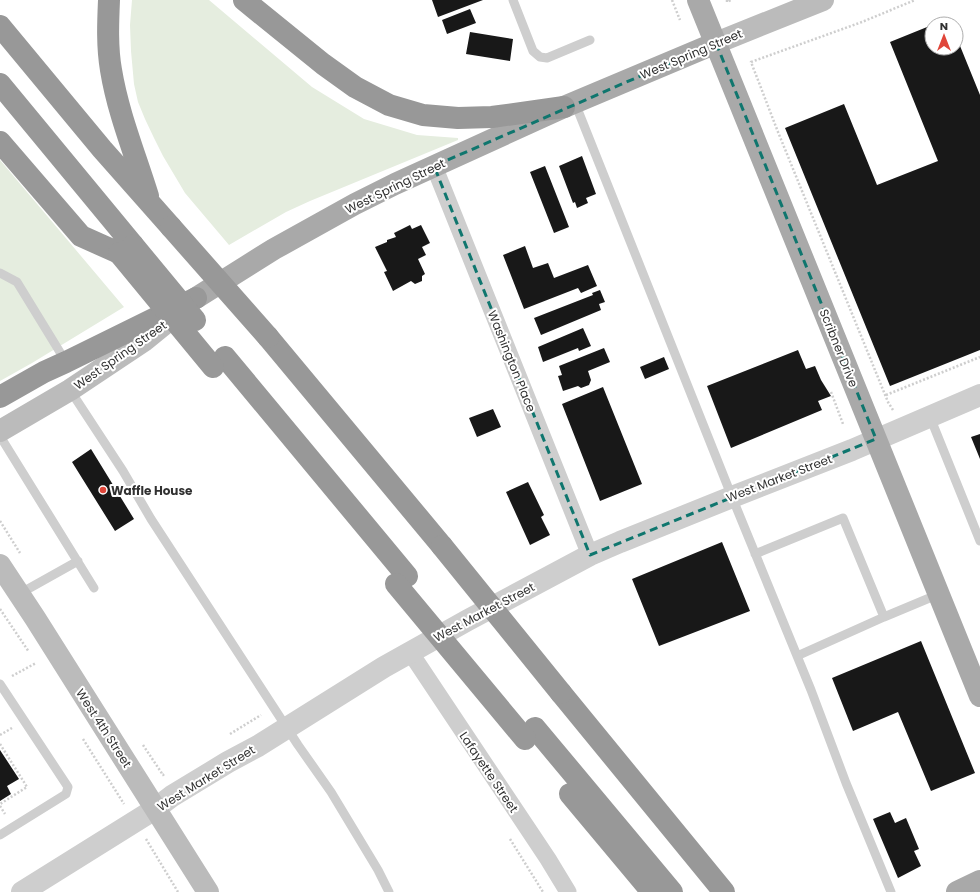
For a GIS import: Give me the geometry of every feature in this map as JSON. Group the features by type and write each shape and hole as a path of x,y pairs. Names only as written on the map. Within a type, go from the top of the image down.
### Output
{"highway":[{"path":"110,0 108,31 110,69 119,109 150,203"},
{"path":"244,0 322,64 355,87 388,105 423,115 458,118 492,117 570,105"},
{"path":"0,26 102,149 268,337 442,546 721,889"},
{"path":"0,84 126,249"},
{"path":"0,100 530,734 672,892"},
{"path":"0,142 81,236 126,249"},
{"path":"0,397 44,372 196,298"},
{"path":"530,734 652,892"}],"main road":[{"name":"Scribner Drive","path":"698,0 980,696"},
{"name":"West Spring Street","path":"0,431 70,390 145,340 196,298 274,249 355,204 434,166 570,105 716,43 823,0"},
{"name":"West 4th Street","path":"0,565 208,892"},
{"path":"957,892 980,881"}],"street":[{"name":"Washington Place","path":"434,166 590,555"},
{"name":"West Market Street","path":"23,892 135,822 172,796 228,762 258,746 378,671 475,616 590,555 852,450 980,395"},
{"name":"Lafayette Street","path":"410,652 548,859 568,892"}],"lane":[{"path":"513,0 533,51 540,57 547,58 590,40"},
{"path":"570,105 798,656 848,790 891,892"},
{"path":"0,273 17,282 66,362"},
{"path":"70,390 123,471 151,519 287,728 331,792 378,870 389,892"},
{"path":"930,417 980,541"},
{"path":"0,436 94,588"},
{"path":"756,554 843,518 884,617"},
{"path":"19,594 78,561"},
{"path":"798,656 938,594"},
{"path":"0,684 68,787 66,794 0,835"}],"path":[{"path":"672,0 680,20"},
{"path":"727,0 727,2 731,0"},
{"path":"888,402 751,62 862,22 915,0"},
{"path":"886,395 980,357"},
{"path":"0,521 38,583"},
{"path":"0,609 32,657"},
{"path":"12,677 36,663 40,669"},
{"path":"228,736 274,708"},
{"path":"80,734 178,892"},
{"path":"141,742 163,775 169,771"},
{"path":"0,744 27,787 0,804"}],"highlighted area":[{"path":"716,43 876,439 590,555 434,166"}],"shaded area":[{"path":"132,0 209,0 312,87 364,119 417,135 458,138 458,140 286,212 229,245 185,193 163,156 138,102 134,84 131,51 130,25"},
{"path":"0,160 124,307 0,381"}],"building":[{"path":"432,0 483,0 438,17"},
{"path":"470,9 476,23 447,34 442,20"},
{"path":"924,28 924,56 964,56 980,95 980,350 890,386 785,128 844,104 877,185 938,161 890,42"},
{"path":"470,32 513,39 510,61 466,54"},
{"path":"582,156 596,194 586,198 588,203 577,208 575,202 573,203 559,166"},
{"path":"545,166 569,227 554,233 530,172"},
{"path":"410,225 412,229 421,225 430,243 422,247 426,255 418,259 425,274 422,276 422,281 415,284 411,281 393,291 384,272 387,271 375,247 396,237 394,233"},
{"path":"525,246 533,268 548,263 554,278 588,265 597,286 581,293 578,288 524,309 503,255"},
{"path":"600,290 605,302 599,304 601,310 541,335 534,318 593,295 592,293"},
{"path":"583,328 591,346 579,351 578,348 543,362 538,347"},
{"path":"604,348 610,362 588,371 591,380 589,385 581,388 578,386 563,391 558,376 562,375 559,366"},
{"path":"798,350 806,369 815,366 821,380 831,396 818,401 822,410 731,448 707,386"},
{"path":"664,357 669,369 645,379 640,367"},
{"path":"603,387 642,484 600,501 562,404"},
{"path":"493,409 501,427 477,437 469,418"},
{"path":"980,434 980,459 971,437"},
{"name":"Waffle House","path":"91,449 134,519 115,531 72,462"},
{"path":"528,482 544,515 541,517 550,535 530,545 506,492"},
{"path":"722,542 750,611 659,646 632,579"},
{"path":"921,641 975,773 931,791 898,712 853,731 832,678"},
{"path":"0,750 19,779 7,786 11,794 0,801"},
{"path":"890,812 895,823 906,818 919,849 914,851 921,866 898,878 873,819"}],"place":[{"name":"Waffle House","path":"103,490"}]}
